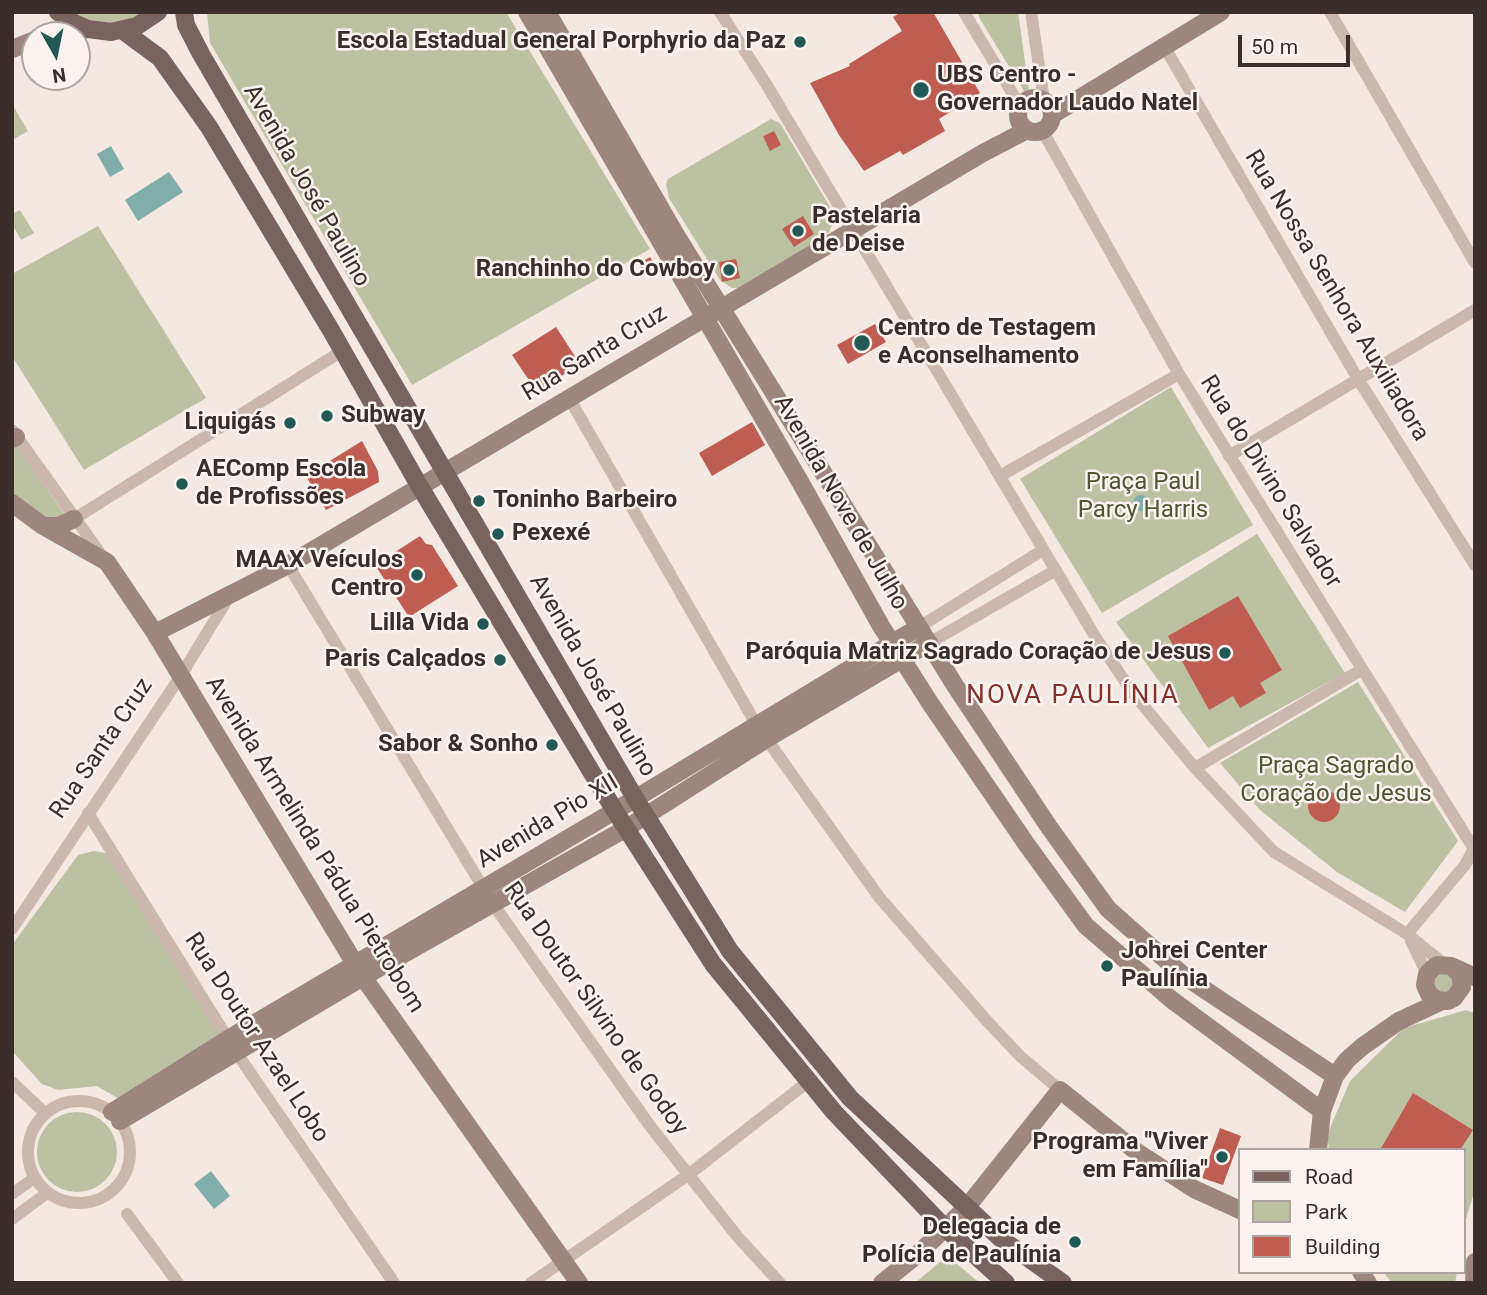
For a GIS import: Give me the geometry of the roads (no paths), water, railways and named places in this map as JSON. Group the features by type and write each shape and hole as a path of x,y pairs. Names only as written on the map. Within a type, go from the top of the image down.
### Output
{"main road":[{"path":"91,30 122,30 137,26 158,12"},
{"name":"Avenida José Paulino","path":"184,12 186,24 201,54 444,472 635,798 730,951 850,1098 1000,1238 1063,1283"},
{"name":"Avenida José Paulino","path":"122,30 160,58 209,127 625,829 713,964 834,1112 944,1227 1006,1283"}],"street":[{"name":"Avenida Nove de Julho","path":"527,12 897,652 1027,845 1086,926 1172,1000 1322,1111"},
{"name":"Avenida Nove de Julho","path":"547,12 676,235 723,307 818,466 1049,827 1108,909 1184,976 1335,1076"},
{"path":"720,12 1043,550 1132,692 1195,768 1274,852 1407,934 1456,969 1462,987 1448,999 1398,1021 1347,1060 1335,1076 1322,1111 1318,1148"},
{"name":"Rua do Divino Salvador","path":"964,12 1229,456 1474,848"},
{"path":"1031,12 1048,106"},
{"path":"1027,121 1034,98 1048,106 1072,102 1221,12"},
{"path":"1329,12 1475,263"},
{"name":"Rua Nossa Senhora Auxiliadora","path":"1164,46 1358,379 1475,565"},
{"name":"Rua Santa Cruz","path":"155,633 288,565 983,153 1027,121 1048,126 1048,106"},
{"path":"1229,456 1475,310"},
{"path":"43,526 59,526 75,519 342,351"},
{"path":"1000,476 1179,374"},
{"path":"569,398 762,731 879,897 1020,1056 1137,1152 1194,1189 1238,1209"},
{"name":"Avenida Armelinda Pádua Pietrobom","path":"14,435 155,633 359,971 579,1283"},
{"path":"12,503 43,526 107,562"},
{"name":"Avenida Pio XII","path":"897,652 919,627 1043,550"},
{"name":"Rua Doutor Silvino de Godoy","path":"288,565 493,904 650,1126 737,1236 780,1283"},
{"name":"Avenida Pio XII","path":"116,1116 359,971 483,888 684,769 762,731 897,652 929,643 1056,570"},
{"name":"Rua Santa Cruz","path":"12,929 180,677 230,595"},
{"path":"1195,768 1362,670"},
{"name":"Avenida Pio XII","path":"359,971 493,904 625,829 694,785 762,731"},
{"path":"684,769 694,785"},
{"name":"Rua Doutor Azael Lobo","path":"88,813 232,1045 394,1283"},
{"path":"1407,934 1465,865 1474,848"},
{"path":"1407,934 1426,977 1429,994 1475,1001"},
{"path":"1398,1021 1432,969 1448,965 1475,977"},
{"path":"531,1283 688,1175 808,1081"},
{"path":"12,1082 45,1113"},
{"path":"882,1283 917,1255 967,1207 1060,1090"},
{"path":"85,1101 100,1105 116,1116 128,1135 130,1159 122,1182 95,1201 78,1204 62,1201 47,1193 34,1178 27,1150 33,1130 45,1113 57,1105 85,1101"},
{"path":"12,1194 34,1178"},
{"path":"12,1219 47,1193"},
{"path":"127,1214 178,1283"},
{"path":"1474,1283 1475,1262"}],"water":[{"path":"111,146 124,169 110,177 97,154"},
{"path":"169,172 183,192 138,221 125,200"},
{"path":"1141,495 1147,497 1147,509 1141,511 1135,509 1133,503 1135,497"},
{"path":"211,1171 230,1196 214,1209 194,1184"}],"place":[{"name":"Escola Estadual General Porphyrio da Paz","path":"800,42"},
{"name":"UBS Centro - Governador Laudo Natel","path":"921,90"},
{"name":"Pastelaria de Deise","path":"798,231"},
{"name":"Ranchinho do Cowboy","path":"729,270"},
{"name":"Centro de Testagem e Aconselhamento","path":"862,343"},
{"name":"Subway","path":"327,416"},
{"name":"Liquigás","path":"290,423"},
{"name":"AEComp Escola de Profissões","path":"182,484"},
{"name":"Toninho Barbeiro","path":"479,501"},
{"name":"Pexexé","path":"498,534"},
{"name":"MAAX Veículos Centro","path":"417,575"},
{"name":"Lilla Vida","path":"483,624"},
{"name":"Paróquia Matriz Sagrado Coração de Jesus","path":"1225,653"},
{"name":"Paris Calçados","path":"500,660"},
{"name":"Sabor & Sonho","path":"552,745"},
{"name":"Johrei Center Paulínia","path":"1107,966"},
{"name":"Programa \"Viver em Família\"","path":"1222,1157"},
{"name":"Delegacia de Polícia de Paulínia","path":"1075,1242"}],"district":[{"name":"NOVA PAULÍNIA","path":"1073,696"}],"park label":[{"name":"Praça Paul Parcy Harris","path":"1143,497"},
{"name":"Praça Sagrado Coração de Jesus","path":"1336,781"}]}
